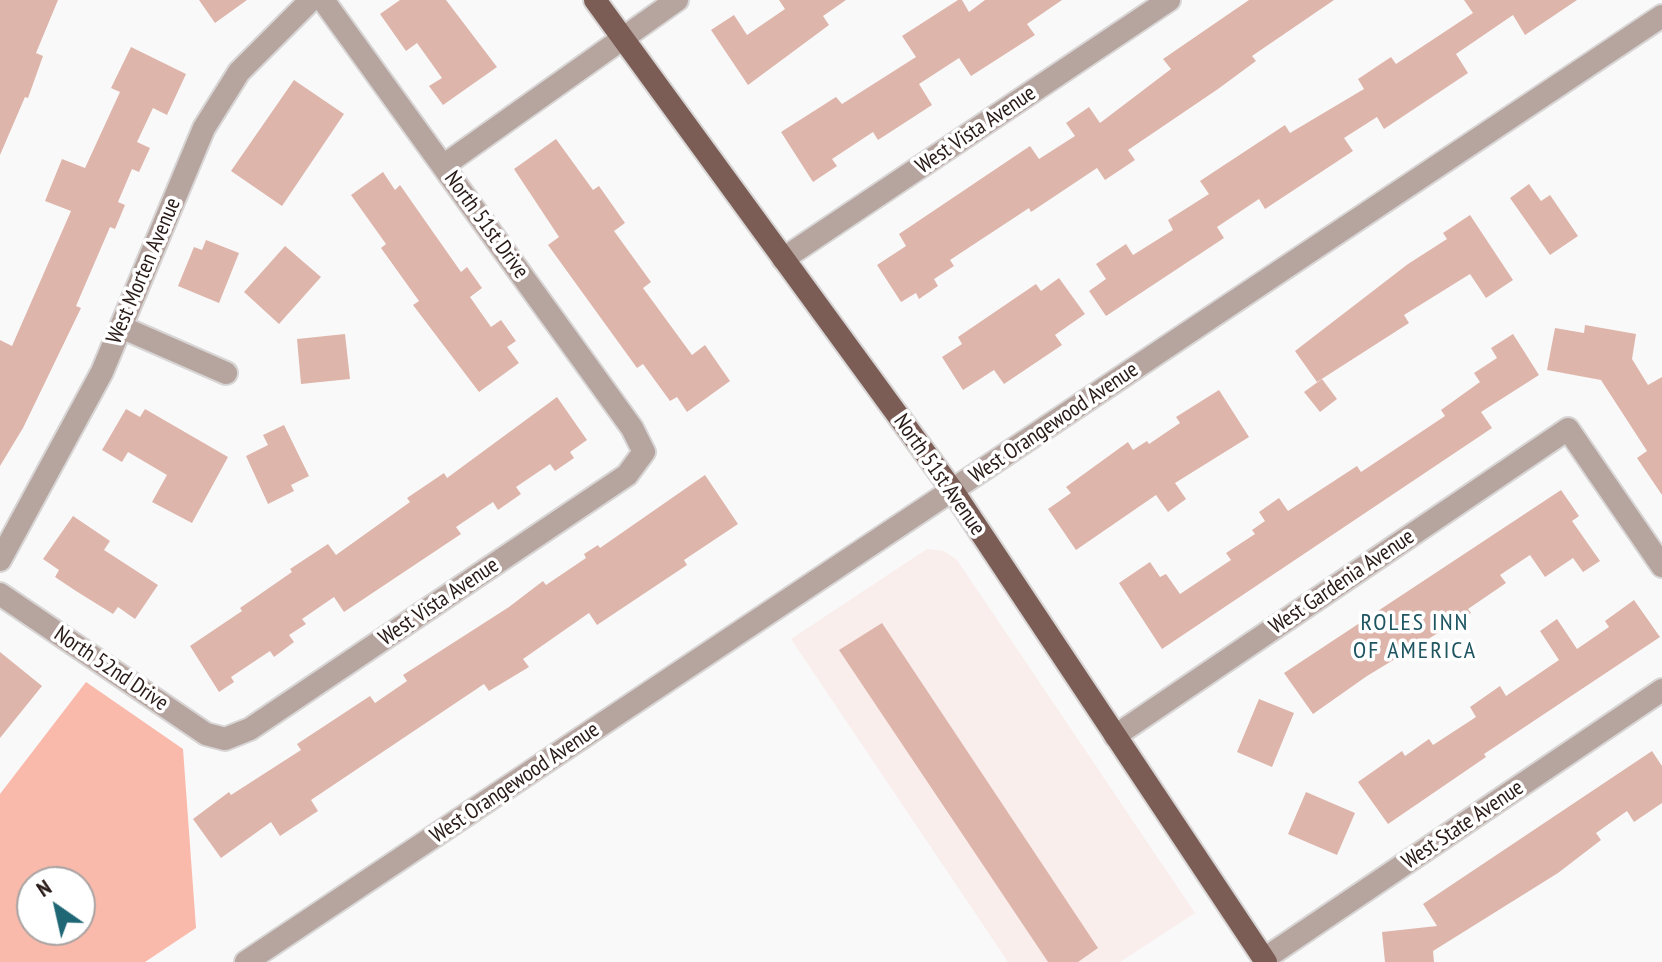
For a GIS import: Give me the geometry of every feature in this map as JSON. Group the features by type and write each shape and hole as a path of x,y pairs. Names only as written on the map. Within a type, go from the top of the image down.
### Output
{"main road":[{"name":"North 51st Avenue","path":"595,0 953,491 1265,960"}],"street":[{"name":"West Morten Avenue","path":"0,560 62,450 121,327 197,143 224,93 262,46 311,0"},
{"name":"North 51st Drive","path":"323,0 632,428 644,452"},
{"path":"443,166 677,0"},
{"name":"West Vista Avenue","path":"783,259 1169,0"},
{"name":"West Orangewood Avenue","path":"246,962 1662,16"},
{"path":"121,327 226,373"},
{"name":"West Gardenia Avenue","path":"1115,736 1568,429 1662,566"},
{"name":"West Vista Avenue","path":"225,739 250,729 627,475 644,452"},
{"name":"North 52nd Drive","path":"0,594 206,734 225,739"},
{"name":"West State Avenue","path":"1265,960 1662,690"}],"shaded area":[{"path":"927,549 944,551 957,560 1195,913 1120,962 1008,962 791,639"},
{"path":"86,682 183,749 196,928 145,962 0,962 0,794"}],"building":[{"path":"0,0 58,0 36,53 43,56 28,98 25,97 0,155"},
{"path":"199,0 247,0 215,23"},
{"path":"400,0 446,0 497,67 443,105 429,86 442,78 417,43 406,51 380,14"},
{"path":"779,0 846,0 823,16 829,25 748,85 711,30 734,15 747,35 785,9"},
{"path":"962,0 969,12 985,0 1062,0 1027,24 1035,35 971,76 959,58 919,84 932,105 878,140 873,132 832,159 837,166 813,182 781,132 836,97 842,104 916,57 902,36"},
{"path":"1249,0 1334,0 1252,56 1256,61 1218,89 1128,150 1135,160 1105,180 1097,168 1031,212 1029,208 950,260 954,266 934,279 938,286 919,299 916,293 901,302 877,265 906,246 899,234 1030,146 1039,159 1075,136 1066,123 1089,107 1100,123 1171,69 1163,59"},
{"path":"1464,0 1577,0 1525,35 1513,15 1456,54 1468,73 1384,129 1377,117 1344,138 1353,151 1265,209 1259,199 1217,227 1224,238 1106,316 1089,291 1106,279 1096,264 1126,244 1133,255 1173,230 1168,220 1209,194 1200,181 1285,125 1290,133 1364,89 1358,79 1391,57 1396,64 1473,13"},
{"path":"131,47 186,74 167,115 153,108 137,142 150,148 139,172 132,169 118,202 125,205 115,229 110,227 76,306 81,308 23,428 0,466 0,340 12,346 71,211 45,201 62,159 85,168 120,92 111,88"},
{"path":"294,80 344,114 282,206 231,171"},
{"path":"556,139 593,190 599,186 625,223 614,231 651,282 643,288 692,355 705,345 730,381 687,412 677,397 670,401 643,364 637,368 548,245 559,237 514,169"},
{"path":"383,172 395,190 400,185 461,272 467,267 482,288 470,297 491,327 501,320 516,341 507,347 519,363 479,392 413,305 419,301 381,248 386,244 351,195"},
{"path":"1529,184 1541,201 1550,195 1578,236 1550,255 1510,198"},
{"path":"1470,215 1513,280 1486,298 1470,274 1404,315 1409,323 1317,382 1295,351 1408,264 1447,239 1443,233"},
{"path":"206,240 239,253 219,303 178,286 194,247 202,250"},
{"path":"285,246 321,277 279,324 244,292"},
{"path":"1059,278 1085,314 1055,335 1062,345 1004,384 994,370 963,390 942,357 962,344 958,337 1036,284 1041,291"},
{"path":"1585,325 1636,334 1632,359 1648,385 1662,377 1662,495 1637,458 1647,451 1601,380 1547,370 1555,328 1584,333"},
{"path":"345,334 350,379 301,384 297,339"},
{"path":"1513,334 1539,375 1481,412 1492,428 1162,649 1119,583 1150,562 1160,577 1166,574 1180,594 1231,560 1226,553 1255,534 1252,530 1265,521 1259,512 1279,498 1288,511 1357,466 1361,472 1445,416 1441,410 1480,382 1474,373 1497,358 1491,348"},
{"path":"1322,379 1337,399 1320,412 1304,392"},
{"path":"1219,390 1249,437 1175,483 1186,499 1168,512 1156,495 1076,550 1048,509 1071,493 1066,487 1128,442 1133,450 1147,441 1149,444 1180,423 1176,417"},
{"path":"557,397 587,440 570,452 574,458 555,471 550,464 516,487 521,494 498,510 493,502 456,527 461,534 344,612 334,597 302,619 306,624 289,635 294,642 274,657 270,651 231,677 234,682 219,692 190,646 242,611 240,608 292,572 290,569 328,544 336,555 410,502 407,498 444,473 447,478"},
{"path":"126,409 140,417 145,409 228,457 192,523 152,502 167,475 128,452 122,462 102,450"},
{"path":"284,425 309,476 291,485 294,491 268,504 246,456 268,445 263,435"},
{"path":"705,475 738,524 684,560 687,565 597,625 589,613 523,659 529,667 489,691 484,684 311,800 318,811 280,836 271,822 221,858 193,819 229,792 231,795 301,750 297,744 370,696 375,703 407,681 403,675 509,607 543,581 546,585 586,558 584,554 598,545 600,548"},
{"path":"1561,490 1579,516 1572,521 1600,561 1583,572 1573,558 1545,577 1530,555 1500,575 1506,583 1468,609 1471,613 1367,676 1313,714 1284,673"},
{"path":"73,516 110,541 104,550 158,585 135,619 118,607 113,614 76,591 55,577 59,570 43,559"},
{"path":"1634,600 1660,637 1484,754 1486,757 1388,824 1358,782 1402,751 1405,756 1429,739 1433,745 1476,717 1470,707 1500,686 1506,696 1559,660 1540,631 1557,619 1577,649 1609,627 1605,621"},
{"path":"882,623 1098,948 1078,962 1048,962 839,650"},
{"path":"0,652 42,686 0,738"},
{"path":"1259,699 1294,713 1272,767 1237,752"},
{"path":"1652,751 1662,766 1662,803 1634,822 1627,811 1596,833 1601,840 1558,873 1433,951 1434,962 1385,962 1382,932 1437,926 1423,904"},
{"path":"1306,792 1355,813 1337,855 1288,834"}],"district":[{"name":"ROLES INN OF AMERICA","path":"1415,637"}]}
